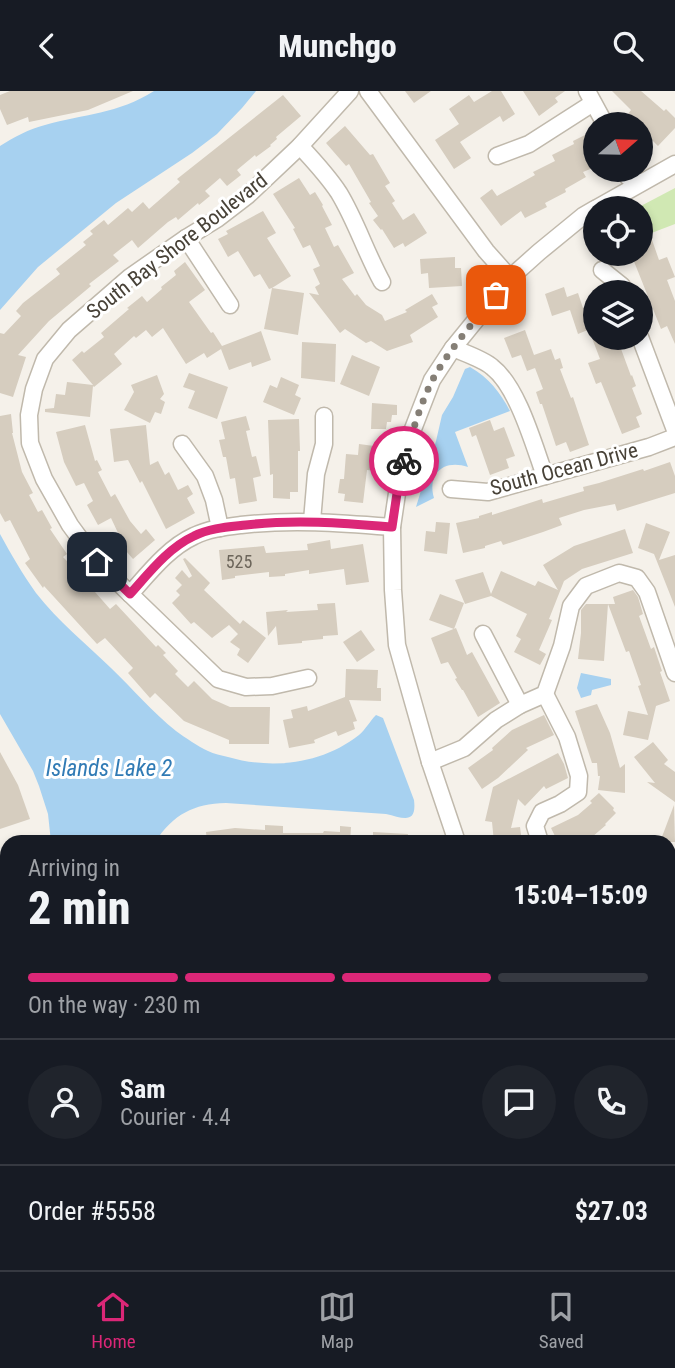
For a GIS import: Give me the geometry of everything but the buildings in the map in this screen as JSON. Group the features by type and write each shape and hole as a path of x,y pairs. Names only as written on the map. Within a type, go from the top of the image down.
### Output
{"street":[{"name":"South Bay Shore Boulevard","path":"308,678 272,686 246,687 218,680 97,562 70,525 44,479 30,443 29,415 34,389 45,359 69,330 130,277 247,196 300,146 350,91"},
{"path":"368,91 486,251 510,278"},
{"path":"496,156 529,144 590,97"},
{"path":"300,146 339,194 382,282"},
{"path":"653,172 675,164"},
{"path":"613,196 631,182"},
{"path":"455,835 430,762 397,645 392,527 399,480 413,429 432,380 453,348 510,278 583,216"},
{"path":"186,238 230,306"},
{"path":"603,270 615,280"},
{"path":"453,348 492,367 510,388 523,415 545,476"},
{"path":"645,350 675,430"},
{"path":"313,521 316,474 324,444 324,416"},
{"name":"South Ocean Drive","path":"451,489 488,492 649,447 675,437"},
{"path":"182,444 205,476 220,528"},
{"path":"130,594 171,550 194,536 220,528 273,521 392,527"},
{"path":"538,835 535,826 541,813 578,792 579,776 566,737 545,694 562,646 571,606 586,586 619,573 637,578 647,592 675,673"},
{"path":"483,634 520,705"},
{"path":"430,762 464,748 496,720 545,694"}],"green space":[{"path":"675,188 675,224 653,232 653,200"}],"water":[{"path":"154,91 256,91 217,134 116,203 38,267 0,310 0,146 33,129 114,109"},
{"path":"470,367 493,386 510,411 455,432 468,467 452,465 439,470 433,481 434,498 416,507 442,415 465,369"},
{"name":"Islands Lake 2","path":"0,534 31,586 53,613 176,731 210,752 262,763 296,762 329,753 345,745 361,733 376,715 383,718 414,800 413,813 408,818 403,818 386,814 226,803 185,812 160,835 50,835 48,814 33,771 0,714"},
{"path":"581,673 611,679 611,685 592,690 591,695 581,698 577,688"}],"way so far":[{"path":"404,461 432,380 453,348 496,295"}],"route":[{"path":"97,562 130,594 171,550 194,536 220,528 273,521 392,527 404,461"}]}
